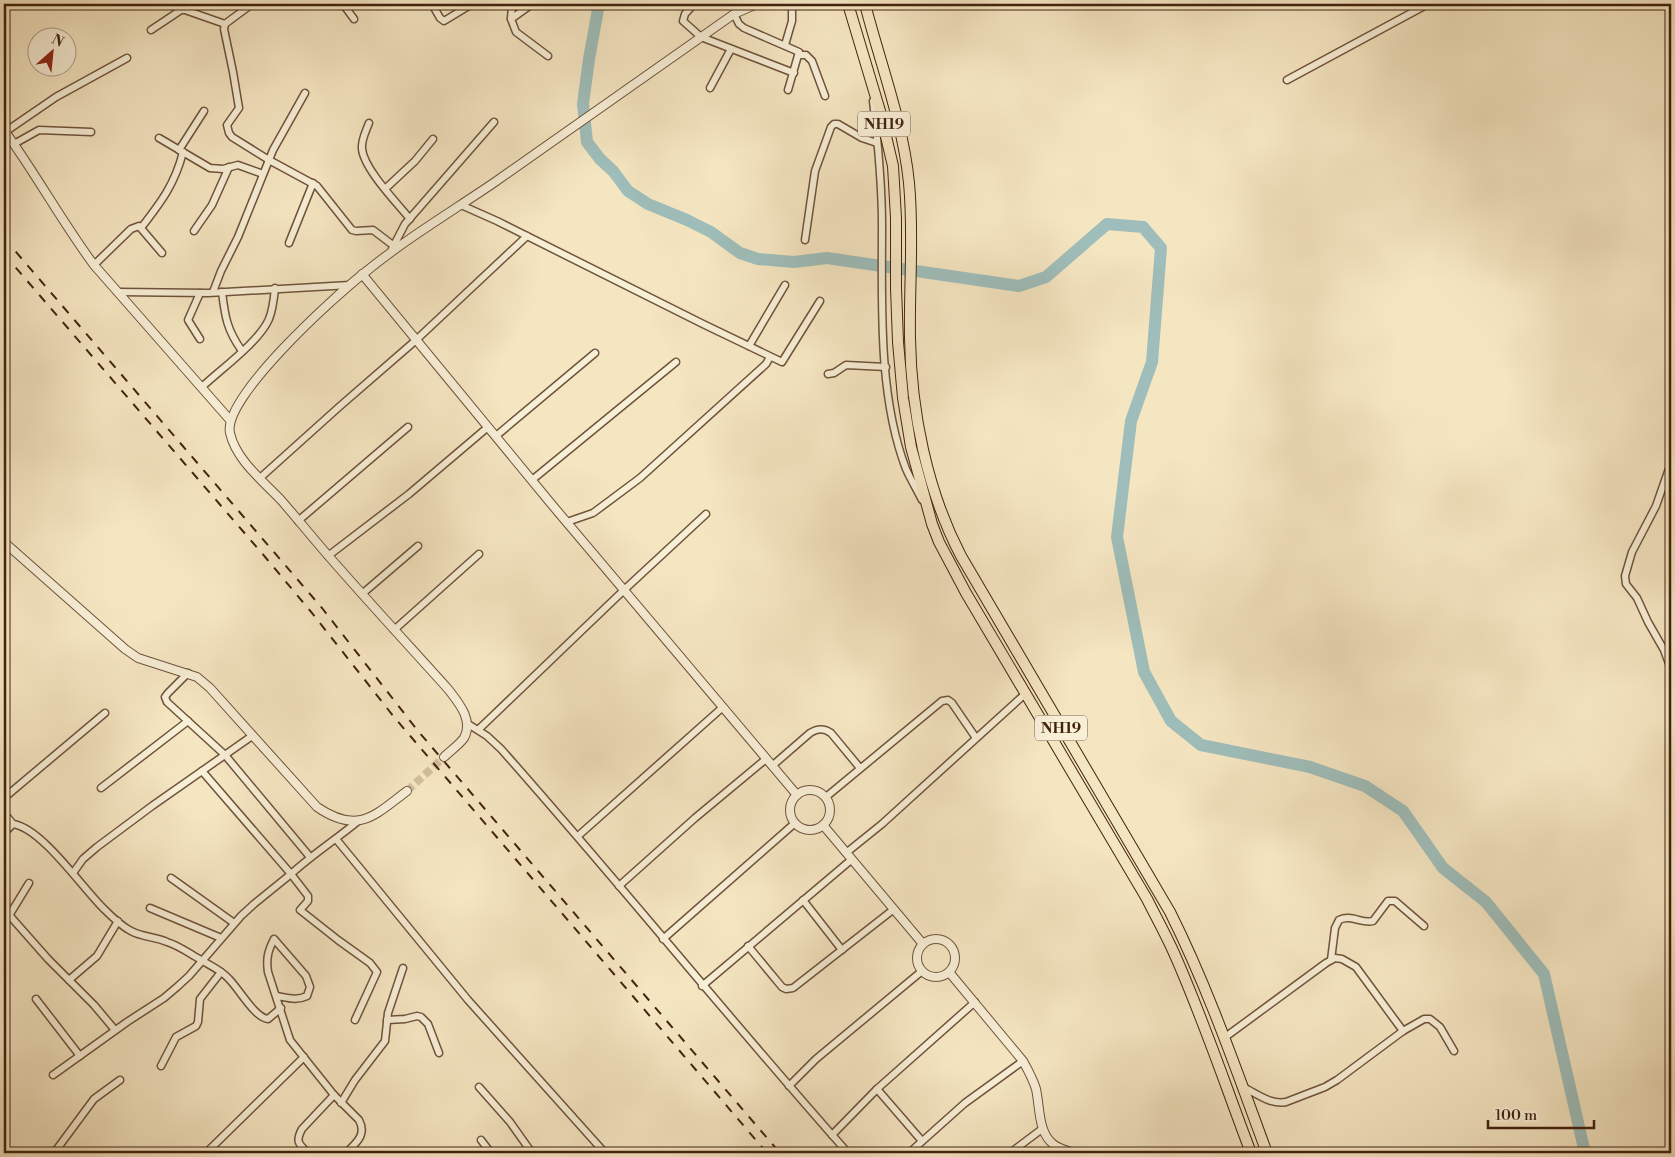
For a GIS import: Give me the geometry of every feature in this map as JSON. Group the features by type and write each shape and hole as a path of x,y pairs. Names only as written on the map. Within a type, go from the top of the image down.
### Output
{"highway":[{"name":"NH19","path":"848,4 871,77 893,166 896,218 898,342 911,447 928,512 939,542 952,568 1147,899 1174,952 1251,1153"},
{"name":"NH19","path":"865,4 907,162 912,249 910,350 920,431 937,501 961,556 1170,912 1202,979 1267,1153"}],"street":[{"path":"252,4 225,24 224,29 238,108 227,125 227,129 232,137 269,160 313,183 321,190 352,230 373,230 392,249"},
{"path":"344,4 354,19"},
{"path":"432,4 440,18 444,21 472,4"},
{"path":"512,4 511,19 516,32 548,56"},
{"path":"511,19 532,4"},
{"path":"694,4 685,14 683,21 702,37 794,73"},
{"path":"444,757 464,738 468,724 461,706 248,466 236,449 229,432 230,420 239,402 269,364 312,320 392,249 461,205 734,14 758,4"},
{"path":"785,45 792,21 792,4"},
{"path":"1287,80 1428,4"},
{"path":"151,30 181,10 225,24"},
{"path":"734,14 739,24 744,28 796,49 799,52 788,90"},
{"path":"710,88 731,49"},
{"path":"799,55 802,53 806,54 812,61 825,96"},
{"path":"127,58 56,98 4,131 76,241 94,265 230,420"},
{"path":"871,77 882,191 883,340 891,412 900,451 907,470 928,512"},
{"path":"213,292 238,237 269,160 305,94"},
{"path":"141,228 161,202 176,177 181,151 204,111"},
{"path":"392,249 401,230 494,122"},
{"path":"369,123 362,142 364,156 385,189 410,219"},
{"path":"805,240 814,176 831,127 834,124 838,124 862,138 877,142"},
{"path":"14,144 39,130 90,132"},
{"path":"159,138 210,168 244,166 263,174"},
{"path":"385,189 415,161 433,139"},
{"path":"194,231 212,205 229,167"},
{"path":"289,243 313,183"},
{"path":"461,205 782,362 820,301"},
{"path":"94,265 131,229 138,226 162,252"},
{"path":"260,478 338,407 415,341 527,236"},
{"path":"362,274 415,341 797,795"},
{"path":"749,346 784,284"},
{"path":"119,292 200,293 350,285"},
{"path":"202,387 242,351 269,321 275,288"},
{"path":"222,292 225,317 229,329 242,351"},
{"path":"200,293 188,320 200,339"},
{"path":"496,436 595,353"},
{"path":"567,522 593,513 640,478 766,364 770,357"},
{"path":"532,480 676,362"},
{"path":"828,374 834,373 846,365 886,367"},
{"path":"298,521 408,427"},
{"path":"328,556 409,494 488,427"},
{"path":"1671,463 1656,506 1632,552 1625,576 1626,584 1637,598 1664,650 1671,670"},
{"path":"478,730 706,514"},
{"path":"4,542 125,649 145,660 188,672 197,677 210,688 317,807 329,816 340,820 357,822"},
{"path":"362,594 418,546"},
{"path":"394,630 479,554"},
{"path":"188,672 165,697 170,706 225,755 310,857"},
{"path":"702,986 803,900 882,824 1025,694"},
{"path":"826,797 942,701 948,700 952,703 976,738"},
{"path":"578,836 723,707"},
{"path":"4,798 105,713"},
{"path":"100,788 188,721"},
{"path":"468,724 501,749 578,836 702,986 848,1153"},
{"path":"772,766 810,732 821,729 827,730 831,734 860,768"},
{"path":"74,872 83,859 97,847 252,736"},
{"path":"619,886 695,818 766,759"},
{"path":"202,772 292,874 308,896 308,901 300,910 370,963 377,972 355,1020"},
{"path":"809,790 821,793 826,797 830,809 827,821 812,830 800,827 795,823 790,812 797,795 809,790"},
{"path":"53,1075 115,1030 164,998 190,976 234,923 254,904 310,857 357,822 373,817 407,791"},
{"path":"4,813 14,824 28,830 44,843 74,872 103,908 129,930 178,946 221,972 239,989 257,1014 263,1019 268,1019 280,1008"},
{"path":"663,939 795,823"},
{"path":"4,832 14,824"},
{"path":"823,825 923,944"},
{"path":"336,839 468,1000 605,1153"},
{"path":"171,878 234,923"},
{"path":"4,924 29,883"},
{"path":"803,900 842,950"},
{"path":"1331,960 1335,928 1339,920 1348,918 1367,922 1373,921 1388,902 1395,901 1424,926"},
{"path":"150,908 221,938"},
{"path":"748,946 778,982 786,989 793,988 894,909"},
{"path":"10,916 115,1030"},
{"path":"69,980 97,956 118,921"},
{"path":"276,996 294,1000 301,999 307,996 310,987 306,976 274,939 268,951 266,961 268,972 290,1040 334,1095 359,1120 361,1125 362,1133 359,1140 346,1153"},
{"path":"936,939 948,943 955,953 954,965 949,972 934,977 922,971 917,960 918,953 923,944 936,939"},
{"path":"1224,1038 1331,960 1342,959 1356,967 1402,1031"},
{"path":"341,1103 354,1080 385,1041 388,1012 403,968"},
{"path":"789,1086 816,1059 922,971"},
{"path":"161,1066 176,1037 196,1026 200,999 221,972"},
{"path":"949,972 1023,1061 1036,1088 1042,1129 1054,1146 1075,1153"},
{"path":"36,999 80,1056"},
{"path":"832,1135 878,1089 975,1002"},
{"path":"387,1020 421,1017 428,1024 438,1053"},
{"path":"1242,1087 1272,1102 1286,1102 1325,1087 1337,1080 1402,1031 1424,1019 1430,1019 1440,1027 1454,1051"},
{"path":"206,1153 304,1057"},
{"path":"909,1153 965,1103 1023,1061"},
{"path":"54,1153 94,1099 120,1080"},
{"path":"479,1087 510,1122 532,1153"},
{"path":"878,1089 922,1141"},
{"path":"308,1153 297,1140 298,1135 334,1095"},
{"path":"1010,1153 1042,1129"},
{"path":"481,1140 490,1153"}],"waterway":[{"path":"599,4 583,104 587,142 628,191 648,204 711,232 740,253 758,259 794,262 827,258 1019,286 1046,277 1107,224 1143,227 1161,248 1152,362 1131,421 1117,537 1144,672 1171,721 1201,745 1310,767 1365,786 1403,811 1443,868 1486,902 1544,974 1585,1153"}],"tunnel":[{"path":"407,791 444,757"}],"railway":[{"path":"4,238 322,608 418,731 780,1153"},
{"path":"4,254 266,558 394,717 767,1153"}]}
